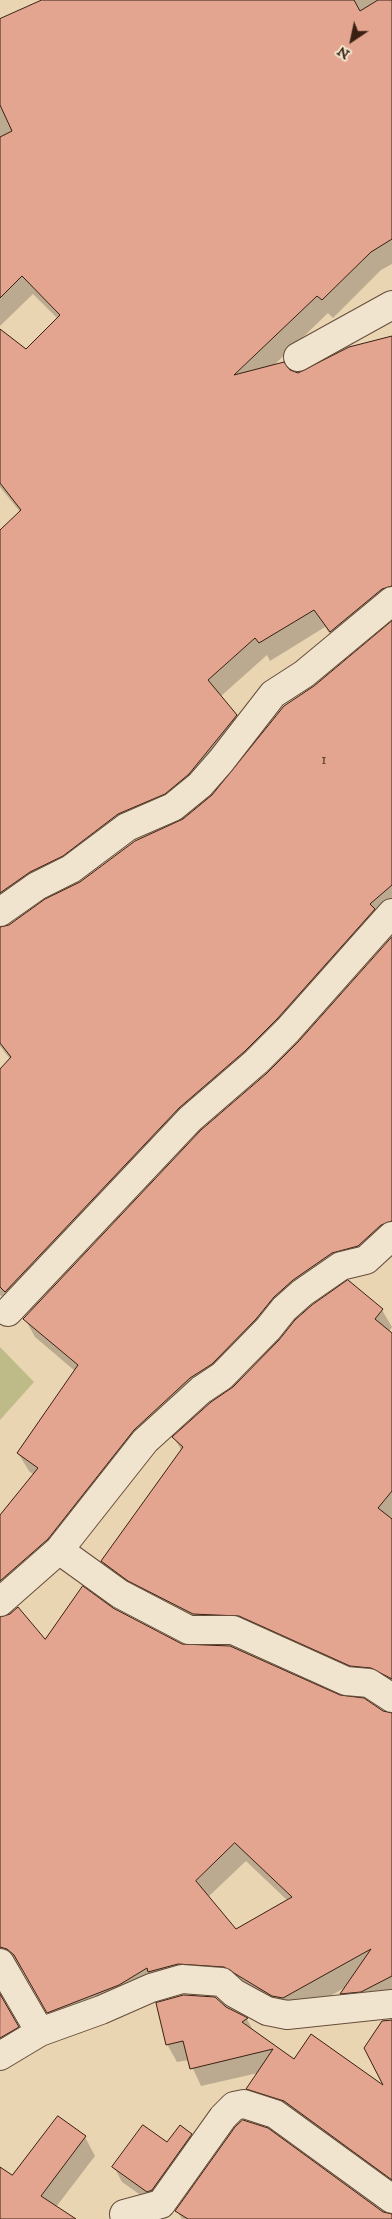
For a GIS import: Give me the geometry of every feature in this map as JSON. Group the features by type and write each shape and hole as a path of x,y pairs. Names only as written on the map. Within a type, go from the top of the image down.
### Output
{"street":[{"path":"298,356 392,305"},
{"path":"0,912 37,886 71,869 126,827 173,807 200,785 216,767 273,694 304,674 392,601"},
{"path":"8,1312 190,1119 256,1062 288,1030 392,913"},
{"path":"0,1602 59,1550 145,1441 201,1390 222,1376 262,1335 284,1308 341,1266 366,1260 392,1236"},
{"path":"59,1550 120,1594 189,1630 233,1630 346,1681 369,1683 392,1698"},
{"path":"0,1963 40,2032"},
{"path":"0,2056 40,2032 101,2010 143,1991 182,1979 222,1982 234,1993 267,2011 287,2015 392,2004"},
{"path":"126,2219 124,2214 161,2204 223,2117 234,2106 244,2104 275,2114 392,2199"}],"shaded area":[{"path":"0,1347 34,1382 0,1420"}],"building":[{"path":"42,0 354,0 360,11 378,0 392,0 392,239 371,252 322,300 317,296 234,375 284,362 290,370 298,373 349,347 392,336 392,586 382,589 330,632 314,610 259,643 255,638 208,680 237,715 189,774 165,794 118,814 63,856 30,872 0,893 0,530 21,510 0,483 0,329 26,349 60,315 22,276 0,298 0,137 12,131 0,105 0,19"},
{"path":"392,621 392,885 370,904 375,909 277,1019 245,1051 179,1108 5,1292 0,1287 0,1069 11,1057 0,1043 0,927 9,925 45,899 80,882 135,841 183,819 212,795 284,706 314,686"},
{"path":"392,937 392,1221 381,1225 358,1246 332,1253 293,1280 274,1297 256,1319 212,1364 190,1378 134,1430 48,1539 0,1581 0,1515 38,1468 17,1453 78,1365 23,1319 201,1130 266,1074 299,1041"},
{"path":"348,1280 383,1309 375,1319 392,1333 392,1491 378,1508 392,1519 392,1679 371,1668 350,1666 239,1616 193,1614 128,1581 101,1561 183,1447 172,1437 211,1402 233,1387 279,1340 295,1320 312,1305"},
{"path":"83,1586 113,1608 182,1644 230,1646 340,1695 364,1698 383,1711 392,1713 392,1976 361,1992 340,1994 371,1949 283,1998 272,1996 224,1967 178,1964 148,1972 147,1968 119,1985 47,2013 14,1955 7,1949 0,1947 0,1617 10,1614 18,1607 45,1639","holes":["235,1843 292,1897 236,1929 196,1881"]},
{"path":"0,1994 19,2027 0,2038"},
{"path":"184,1995 215,1997 226,2007 248,2018 242,2022 294,2059 311,2034 383,2085 364,2048 382,2021 392,2020 392,2180 284,2101 246,2089 273,2049 190,2069 183,2041 166,2045 156,2003"},
{"path":"58,2116 86,2136 41,2196 76,2219 0,2219 0,2167 12,2175"},
{"path":"243,2120 268,2128 383,2212 392,2214 392,2219 188,2219 175,2211 235,2127"},
{"path":"143,2125 167,2142 180,2125 192,2134 152,2190 147,2192 112,2167"}]}
